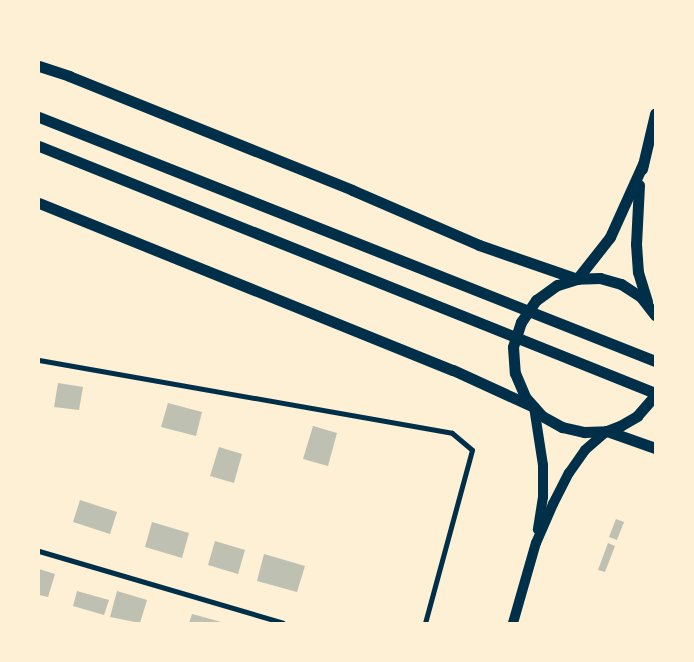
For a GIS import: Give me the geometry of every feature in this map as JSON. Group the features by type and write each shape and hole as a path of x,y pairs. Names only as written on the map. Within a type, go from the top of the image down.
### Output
{"main road":[{"path":"39,66 69,76 343,186 479,245 577,279"},
{"path":"655,114 638,192 636,244 638,272 655,315"},
{"path":"39,118 655,361"},
{"path":"39,146 481,324 655,394 637,416 607,431 584,432 562,427 542,416 525,397 515,373 513,347 521,322 536,300 558,285 577,279 600,278 622,284 651,304"},
{"path":"577,279 610,237 643,164"},
{"path":"39,203 453,370 534,406"},
{"path":"513,623 536,543 542,496 543,465 534,406"},
{"path":"607,431 655,448"},
{"path":"536,543 569,473 585,450 607,431"}],"street":[{"path":"39,360 452,433 472,450 425,623"},
{"path":"39,551 283,623"}],"building":[{"path":"58,383 83,387 79,410 54,407"},
{"path":"168,403 202,412 196,436 161,427"},
{"path":"313,426 337,433 328,466 303,459"},
{"path":"219,447 242,454 234,483 210,476"},
{"path":"80,500 117,512 110,534 73,522"},
{"path":"616,519 624,522 617,540 609,537"},
{"path":"152,522 189,533 182,558 145,547"},
{"path":"215,541 245,550 238,574 208,565"},
{"path":"608,543 615,546 605,572 598,570"},
{"path":"264,554 305,566 297,592 257,581"},
{"path":"39,569 55,574 48,597 39,595"},
{"path":"77,591 109,600 104,615 73,606"},
{"path":"117,591 147,600 140,623 110,617"},
{"path":"192,614 225,623 189,623"}]}
